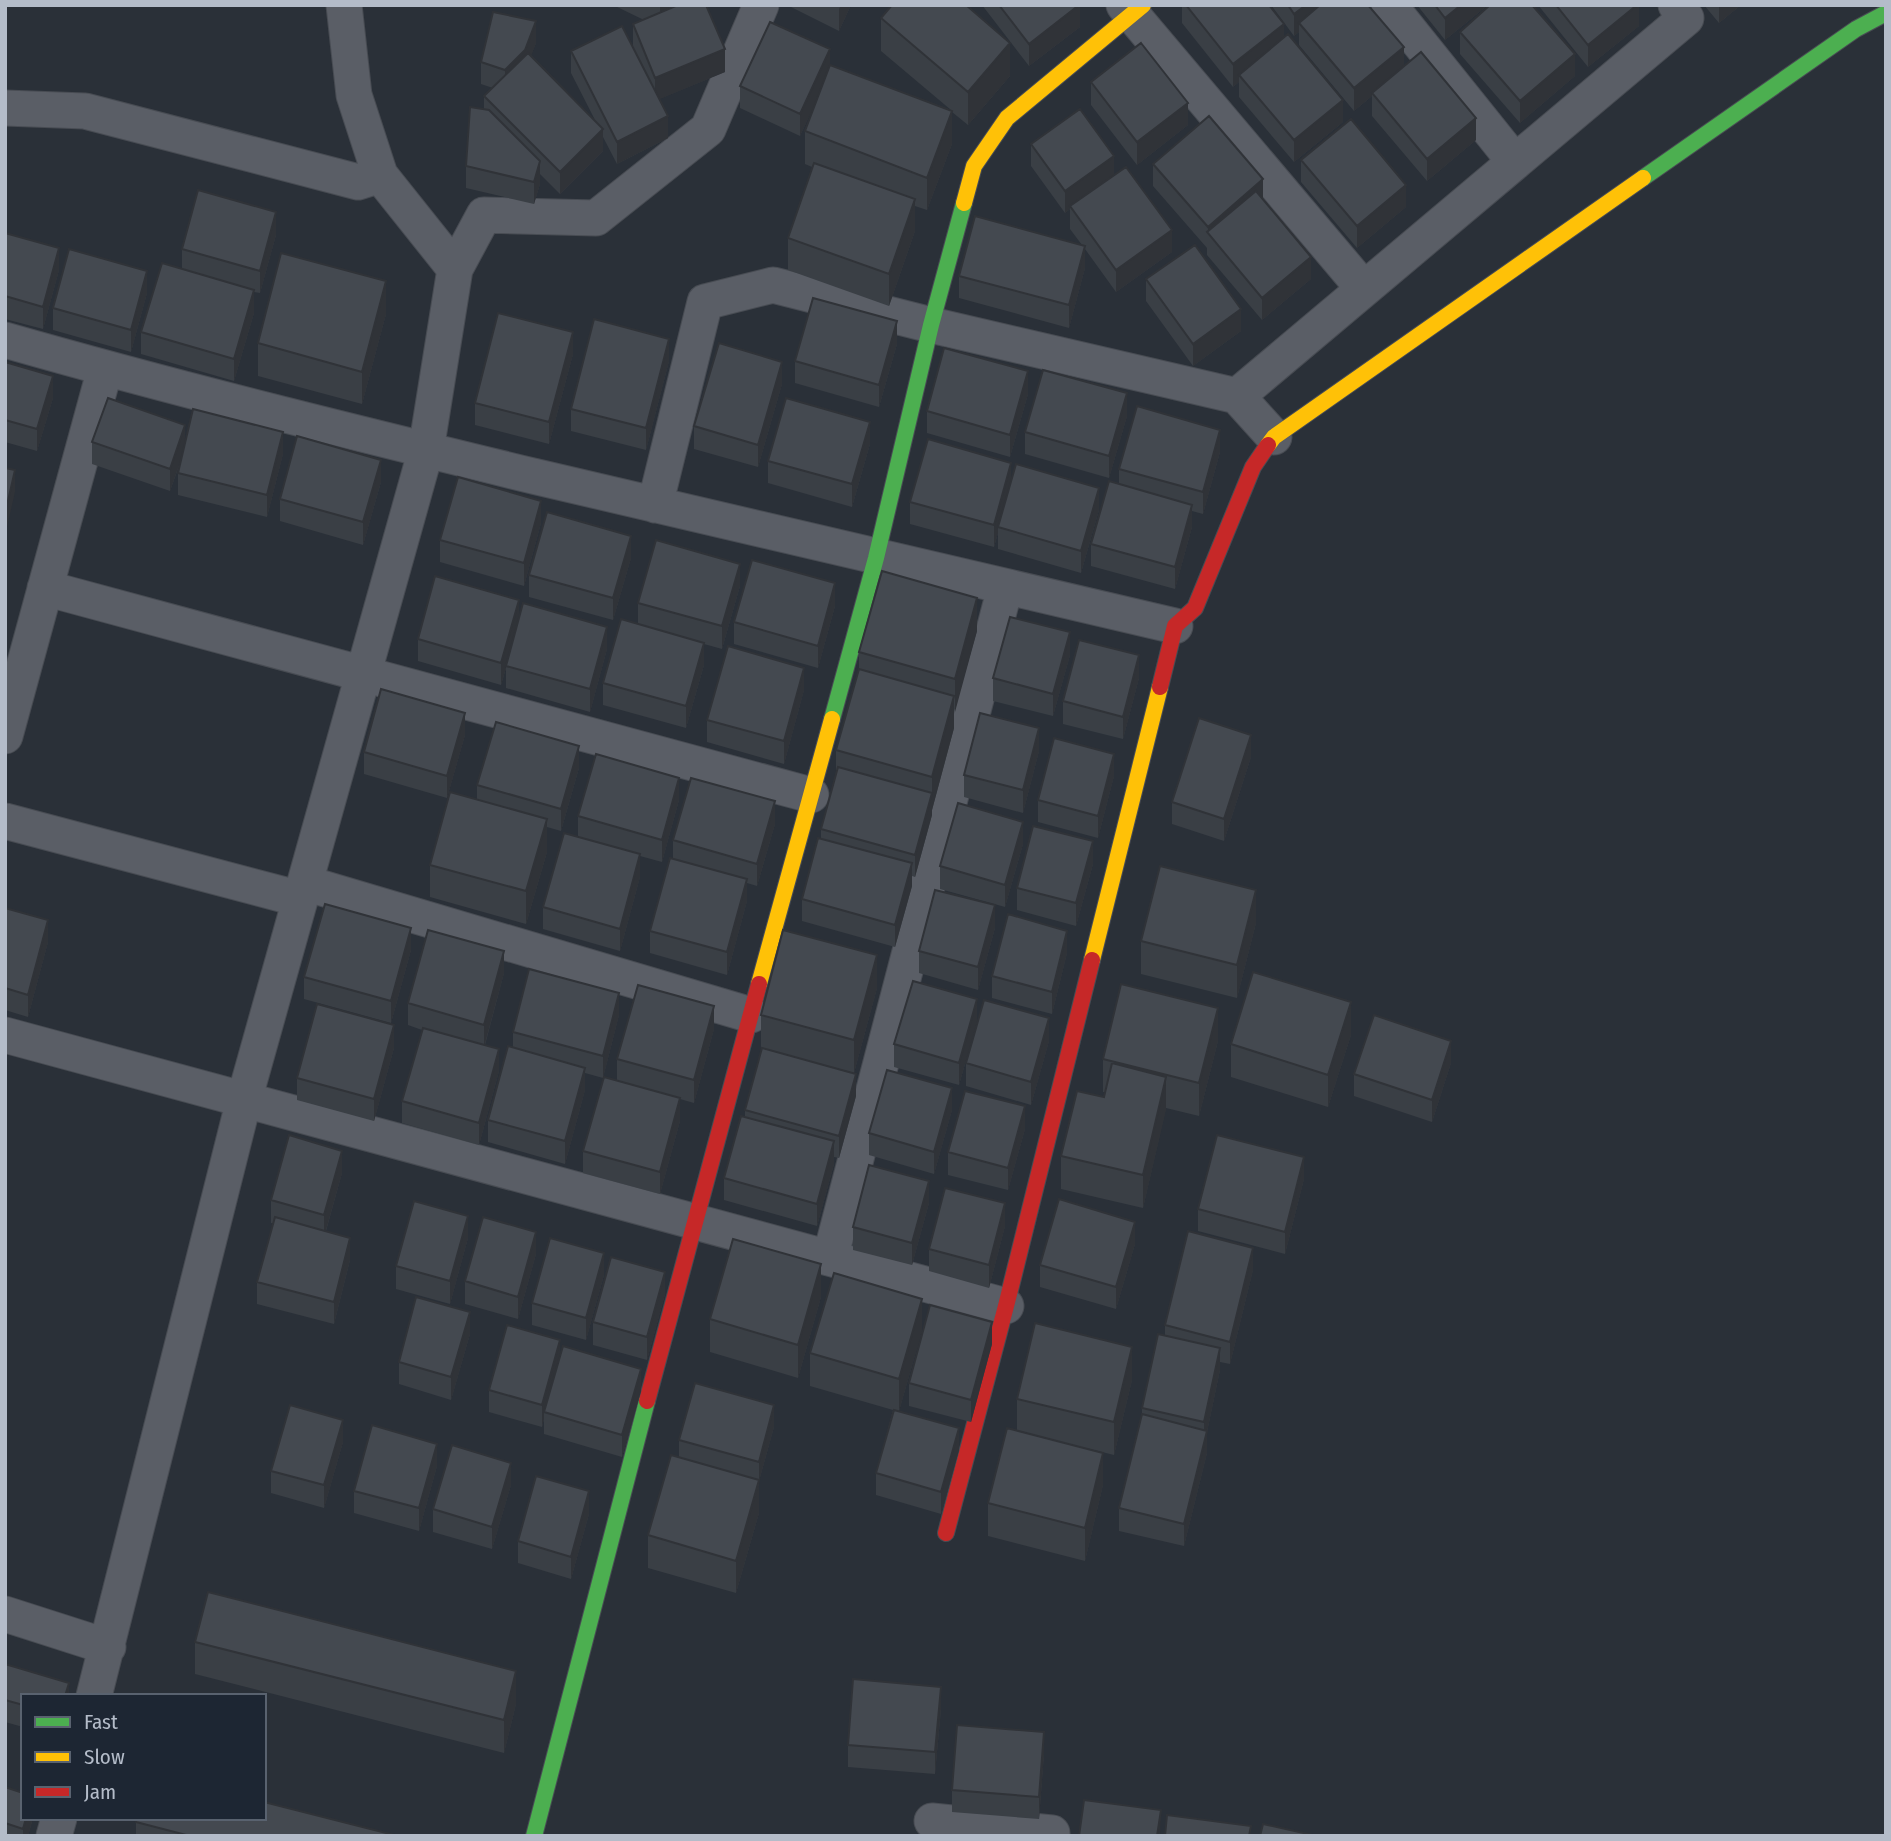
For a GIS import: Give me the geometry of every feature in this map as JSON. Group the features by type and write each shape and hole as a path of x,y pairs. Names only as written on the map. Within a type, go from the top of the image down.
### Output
{"street":[{"path":"344,5 354,95 380,175 456,269"},
{"path":"1389,5 1515,162"},
{"path":"1237,396 1686,18 1676,5"},
{"path":"534,1836 694,1222 876,558 930,325 974,166 1007,118 1133,8 1364,289"},
{"path":"95,1694 244,1100 426,450 456,269 484,215 597,218 708,129 751,11"},
{"path":"946,1533 1006,1306 1175,626 1195,608 1253,467 1274,438 1856,29 1886,13"},
{"path":"5,108 86,111 358,182 380,175"},
{"path":"655,505 705,302 773,285 930,325 1237,396 1274,438"},
{"path":"5,340 105,369 426,450 876,558 1175,626"},
{"path":"5,736 105,369"},
{"path":"45,588 811,795"},
{"path":"830,1258 1005,588"},
{"path":"5,821 302,891 751,1015"},
{"path":"5,1035 1006,1306"},
{"path":"5,1614 108,1647"},
{"path":"932,1821 1052,1833 1052,1836"}],"building":[{"path":"678,5 706,5 725,49 655,78 633,24"},
{"path":"892,5 966,5 1010,43 968,92 881,18"},
{"path":"999,5 1079,5 1029,44"},
{"path":"1186,5 1269,5 1284,24 1233,64"},
{"path":"1288,5 1306,5 1294,14"},
{"path":"1320,5 1368,5 1404,47 1354,88 1299,23"},
{"path":"1435,5 1461,5 1445,18"},
{"path":"1490,5 1532,5 1575,54 1520,101 1460,32"},
{"path":"1556,5 1637,5 1588,45"},
{"path":"493,12 536,21 525,50 505,70 481,62"},
{"path":"770,22 830,49 800,114 740,86"},
{"path":"622,26 668,116 617,142 571,51"},
{"path":"1288,34 1343,100 1294,140 1239,75"},
{"path":"1141,43 1188,103 1137,142 1091,82"},
{"path":"1421,52 1476,118 1427,159 1372,93"},
{"path":"528,53 603,129 560,172 484,96"},
{"path":"830,65 952,111 927,178 805,131"},
{"path":"470,107 489,110 540,161 534,182 466,166"},
{"path":"1080,109 1114,156 1065,191 1031,144"},
{"path":"1209,116 1263,179 1208,227 1153,164"},
{"path":"1351,119 1406,185 1357,226 1301,160"},
{"path":"814,163 915,199 889,274 788,238"},
{"path":"1126,167 1172,230 1116,270 1070,206"},
{"path":"198,190 276,212 260,271 182,249"},
{"path":"1256,191 1311,257 1262,298 1207,232"},
{"path":"975,216 1085,246 1069,305 959,276"},
{"path":"5,233 59,248 43,307 5,296"},
{"path":"1195,245 1241,309 1193,344 1146,279"},
{"path":"69,249 147,271 131,330 53,308"},
{"path":"281,253 386,281 362,372 258,343"},
{"path":"162,263 254,290 234,359 141,332"},
{"path":"813,298 897,321 879,385 795,361"},
{"path":"498,313 573,332 549,422 475,403"},
{"path":"594,319 669,339 646,428 571,409"},
{"path":"719,343 782,362 758,445 694,426"},
{"path":"944,348 1028,371 1010,435 927,411"},
{"path":"5,362 53,376 37,429 5,420"},
{"path":"1043,370 1127,393 1109,456 1025,432"},
{"path":"108,398 185,425 170,469 92,442"},
{"path":"786,398 870,422 852,484 768,461"},
{"path":"1137,406 1220,430 1203,492 1119,469"},
{"path":"193,409 283,432 267,495 178,473"},
{"path":"297,436 381,460 363,522 280,499"},
{"path":"928,439 1011,463 994,525 910,502"},
{"path":"1016,464 1099,488 1081,551 998,527"},
{"path":"5,468 15,470 5,514"},
{"path":"458,477 541,501 524,563 440,540"},
{"path":"1109,481 1192,505 1175,567 1091,544"},
{"path":"547,512 631,536 613,598 529,575"},
{"path":"656,540 740,564 722,626 638,603"},
{"path":"752,560 835,583 818,646 734,622"},
{"path":"882,571 977,598 955,679 859,652"},
{"path":"435,576 519,600 501,663 418,639"},
{"path":"523,603 607,627 590,689 506,666"},
{"path":"1010,617 1070,632 1053,694 993,678"},
{"path":"621,619 704,643 686,706 603,683"},
{"path":"1079,640 1139,655 1123,717 1063,701"},
{"path":"728,646 804,668 784,741 707,720"},
{"path":"859,669 954,696 932,777 836,750"},
{"path":"381,689 465,713 447,776 364,752"},
{"path":"980,713 1039,728 1023,790 964,775"},
{"path":"1199,718 1251,735 1224,819 1172,802"},
{"path":"496,722 579,746 561,809 477,785"},
{"path":"1054,738 1114,754 1098,816 1038,800"},
{"path":"596,754 679,778 662,840 578,816"},
{"path":"838,767 932,793 915,855 821,829"},
{"path":"691,778 775,801 757,864 673,840"},
{"path":"450,792 547,819 526,891 430,865"},
{"path":"958,803 1023,822 1005,885 940,866"},
{"path":"1033,826 1093,841 1076,903 1017,888"},
{"path":"564,833 640,854 620,929 543,907"},
{"path":"818,838 912,863 895,925 802,899"},
{"path":"670,858 747,879 727,952 650,931"},
{"path":"1160,866 1256,890 1237,965 1141,941"},
{"path":"935,890 995,905 978,967 919,951"},
{"path":"325,904 411,928 391,1001 304,977"},
{"path":"5,908 48,920 28,995 5,988"},
{"path":"1008,914 1067,931 1052,992 992,976"},
{"path":"428,930 504,951 484,1025 408,1003"},
{"path":"783,930 877,955 854,1040 761,1015"},
{"path":"529,969 619,993 603,1056 513,1032"},
{"path":"1253,972 1351,1002 1328,1075 1231,1044"},
{"path":"913,981 977,999 959,1063 894,1044"},
{"path":"1121,984 1218,1008 1199,1083 1103,1059"},
{"path":"638,985 714,1006 694,1080 617,1059"},
{"path":"984,1000 1049,1018 1031,1082 966,1063"},
{"path":"317,1004 394,1025 374,1099 297,1078"},
{"path":"1374,1015 1451,1041 1432,1100 1354,1074"},
{"path":"423,1028 499,1049 479,1123 402,1101"},
{"path":"508,1046 585,1068 565,1141 488,1120"},
{"path":"762,1048 856,1074 839,1136 745,1110"},
{"path":"1112,1063 1166,1077 1143,1175 1061,1156 1077,1091 1104,1097"},
{"path":"887,1070 952,1088 934,1152 869,1133"},
{"path":"604,1077 680,1098 660,1172 583,1151"},
{"path":"965,1091 1025,1106 1008,1168 948,1152"},
{"path":"741,1116 834,1141 817,1204 724,1178"},
{"path":"289,1135 342,1151 324,1215 271,1200"},
{"path":"1217,1135 1304,1157 1285,1232 1198,1209"},
{"path":"869,1165 929,1181 912,1243 853,1227"},
{"path":"945,1188 1005,1203 989,1265 929,1249"},
{"path":"1059,1199 1135,1222 1116,1287 1040,1265"},
{"path":"414,1201 468,1216 450,1281 396,1266"},
{"path":"275,1217 350,1238 334,1302 257,1282"},
{"path":"483,1217 536,1232 518,1297 465,1281"},
{"path":"1188,1231 1253,1248 1230,1342 1165,1325"},
{"path":"550,1238 604,1253 586,1318 532,1303"},
{"path":"733,1239 821,1264 798,1345 710,1319"},
{"path":"611,1257 665,1272 647,1337 593,1322"},
{"path":"834,1273 922,1299 899,1379 810,1353"},
{"path":"416,1297 470,1312 451,1377 399,1362"},
{"path":"930,1305 992,1322 971,1400 909,1383"},
{"path":"1035,1323 1132,1347 1114,1422 1017,1399"},
{"path":"507,1325 560,1340 542,1405 489,1390"},
{"path":"1158,1334 1220,1348 1204,1422 1142,1408"},
{"path":"563,1346 641,1369 622,1435 544,1412"},
{"path":"695,1383 774,1405 759,1462 679,1440"},
{"path":"290,1405 343,1420 324,1485 271,1471"},
{"path":"894,1410 959,1428 941,1492 876,1473"},
{"path":"1142,1414 1207,1431 1184,1524 1119,1508"},
{"path":"372,1425 437,1444 419,1508 354,1491"},
{"path":"1007,1428 1103,1453 1085,1528 988,1503"},
{"path":"452,1445 511,1463 492,1527 433,1509"},
{"path":"671,1455 759,1480 736,1561 648,1535"},
{"path":"536,1476 589,1491 571,1557 518,1541"},
{"path":"208,1592 516,1671 504,1720 195,1642"},
{"path":"5,1664 69,1683 66,1694 21,1694 21,1704 5,1700"},
{"path":"853,1679 941,1687 935,1752 848,1745"},
{"path":"957,1725 1044,1732 1039,1797 952,1790"},
{"path":"5,1787 21,1792 21,1820 25,1820 23,1829 5,1823"},
{"path":"1084,1800 1161,1810 1157,1836 1079,1836"},
{"path":"266,1803 398,1836 190,1836 136,1822 266,1820"},
{"path":"1167,1815 1251,1826 1249,1836 1165,1836"},
{"path":"1263,1824 1317,1836 1260,1836"}],"traffic: fast":[{"path":"1643,178 1856,29 1886,13"},
{"path":"832,719 876,558 931,325 964,203"},
{"path":"534,1836 647,1401"}],"traffic: slow":[{"path":"964,203 974,166 1007,118 1143,5"},
{"path":"1268,445 1274,437 1643,178"},
{"path":"1092,960 1160,687"},
{"path":"759,984 832,719"}],"traffic: jam":[{"path":"1160,687 1175,626 1195,608 1253,467 1268,445"},
{"path":"946,1533 1092,960"},
{"path":"647,1401 759,984"}]}
